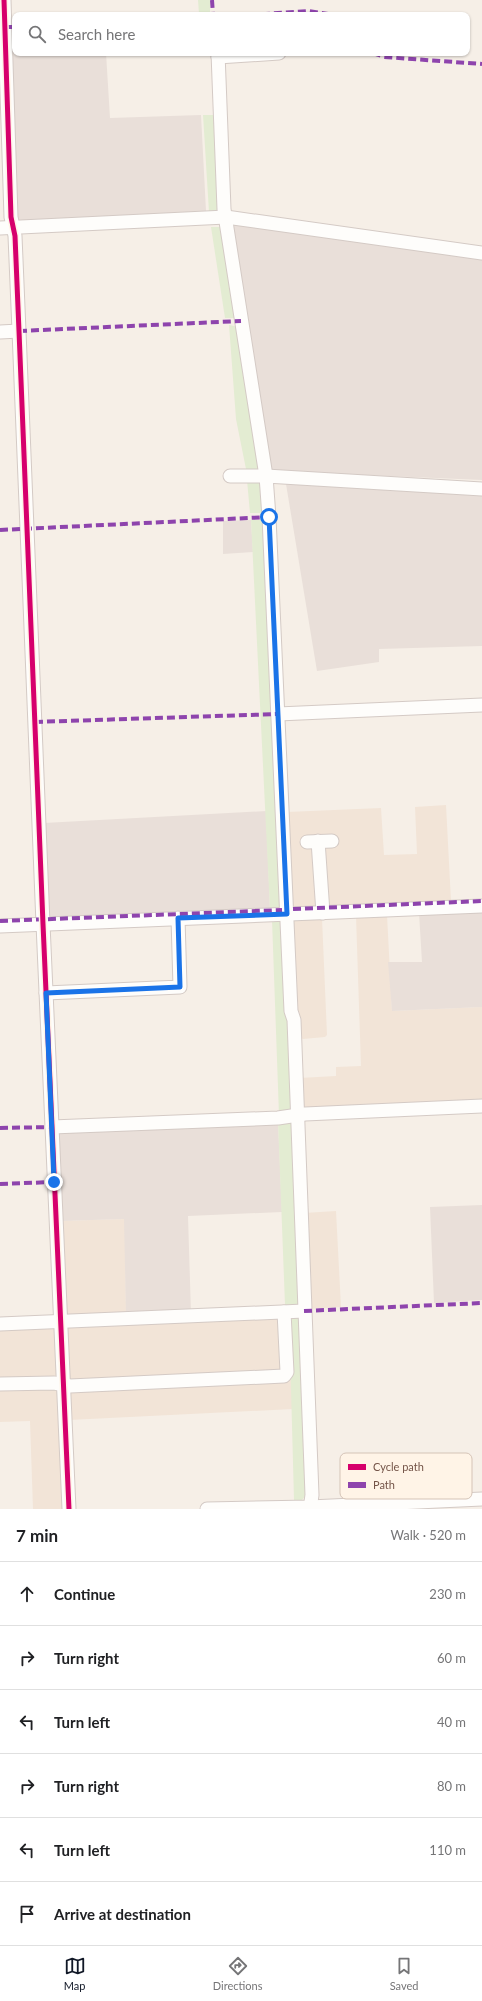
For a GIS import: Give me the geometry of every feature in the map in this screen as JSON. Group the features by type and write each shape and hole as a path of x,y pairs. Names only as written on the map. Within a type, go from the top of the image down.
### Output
{"street":[{"path":"4,0 2,27 6,227 15,236 69,1509"},
{"path":"218,56 223,202 266,476 291,1011 294,1020 296,1115 312,1495 310,1508"},
{"path":"6,227 226,217 482,253"},
{"path":"0,332 19,331"},
{"path":"230,476 266,476 362,483 482,489"},
{"path":"278,714 482,705"},
{"path":"323,913 312,842 332,841"},
{"path":"0,926 482,906"},
{"path":"46,993 180,987 178,918"},
{"path":"52,1127 278,1118 296,1115 482,1106"},
{"path":"0,1324 304,1311"},
{"path":"0,1384 54,1383 63,1385 284,1376 287,1372 284,1312"},
{"path":"207,1509 310,1508 482,1499"}],"shaded area":[{"path":"10,30 12,30 12,56 106,56 110,118 201,115 206,211 17,221"},
{"path":"232,222 482,258 482,480 272,471 266,447"},
{"path":"286,484 482,496 482,646 379,649 379,662 317,671"},
{"path":"251,520 253,552 223,554 223,521"},
{"path":"446,805 451,901 294,908 292,905 287,812 381,808 384,855 417,854 415,807"},
{"path":"266,811 270,909 49,917 44,823"},
{"path":"482,910 482,1007 392,1011 388,962 422,962 419,913"},
{"path":"387,915 392,1011 482,1007 482,1101 306,1110 300,1105 299,1078 336,1076 336,1067 361,1066 356,916"},
{"path":"322,918 327,1035 325,1037 303,1039 298,1036 292,920"},
{"path":"278,1121 282,1212 188,1216 191,1314 126,1316 124,1219 61,1221 56,1129"},
{"path":"482,1205 482,1300 434,1303 430,1207"},
{"path":"336,1211 341,1307 308,1309 304,1213"},
{"path":"125,1219 126,1316 64,1317 61,1221"},
{"path":"289,1315 293,1409 69,1420 65,1327"},
{"path":"50,1326 56,1329 65,1509 33,1509 30,1421 0,1422 0,1328"}],"green space":[{"path":"198,0 210,0 210,12 199,12"},
{"path":"203,115 216,115 220,211 209,212"},
{"path":"211,227 224,227 238,318 225,318"},
{"path":"229,325 239,327 260,469 263,513 250,513 246,469 236,419"},
{"path":"251,520 263,520 283,908 270,909"},
{"path":"272,920 283,920 291,1112 279,1115"},
{"path":"293,1118 300,1304 285,1305 278,1121"},
{"path":"289,1315 299,1315 306,1495 302,1500 294,1500"}],"marked path":[{"path":"212,0 213,12"},
{"path":"294,12 315,12"},
{"path":"5,27 12,27"},
{"path":"381,56 482,64"},
{"path":"19,331 241,321"},
{"path":"0,530 269,517"},
{"path":"35,722 278,714"},
{"path":"293,909 482,901"},
{"path":"0,921 282,910"},
{"path":"0,1128 52,1127"},
{"path":"0,1184 54,1182"},
{"path":"304,1311 482,1303"}],"cycle path":[{"path":"4,0 11,217 15,236 69,1509"}],"route":[{"path":"54,1182 46,993 180,987 178,918 287,914 269,517"}]}
